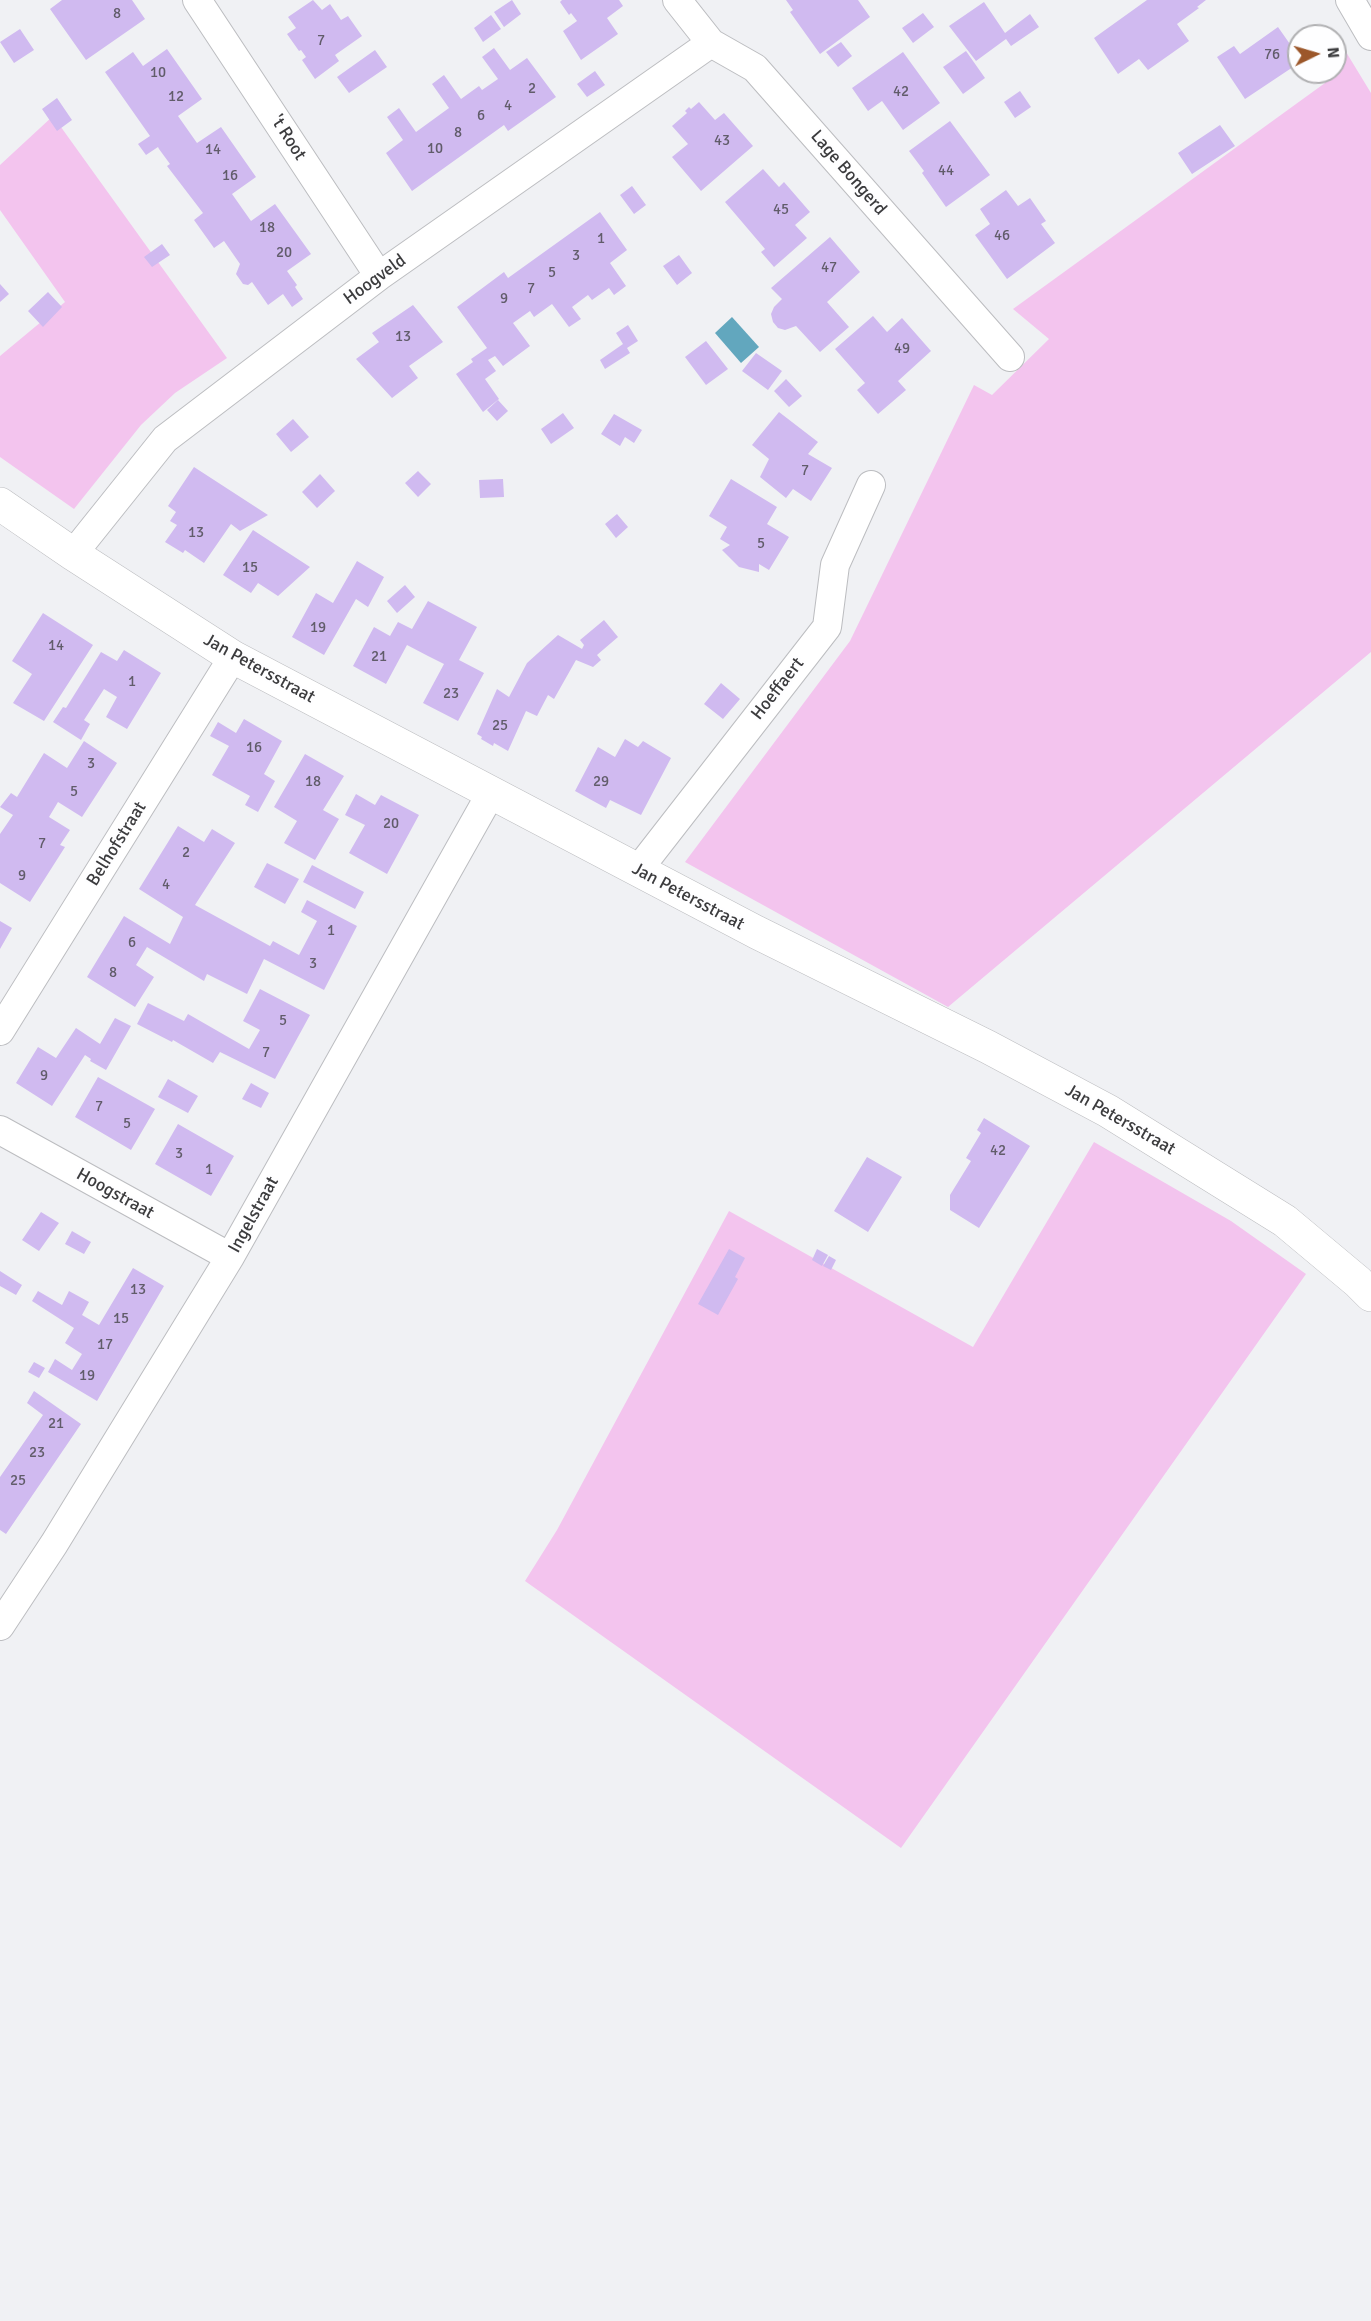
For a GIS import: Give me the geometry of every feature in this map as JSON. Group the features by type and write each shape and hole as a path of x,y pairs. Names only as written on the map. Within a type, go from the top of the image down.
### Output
{"street":[{"name":"'t Root","path":"197,0 379,276"},
{"name":"Lage Bongerd","path":"677,0 711,43 755,68 1010,357"},
{"path":"1350,0 1371,36"},
{"name":"Hoogveld","path":"73,554 165,439 379,276 711,43"},
{"name":"Hoeffaert","path":"638,870 827,627 835,565 871,486"},
{"name":"Jan Petersstraat","path":"0,504 233,657 756,932 988,1047 1108,1111 1285,1221 1371,1295"},
{"name":"Belhofstraat","path":"0,1031 233,657"},
{"name":"Ingelstraat","path":"0,1626 54,1544 230,1257 491,794"},
{"name":"Hoogstraat","path":"0,1130 230,1257"}],"shaded area":[{"path":"1347,54 1371,93 1371,652 948,1007 685,862 850,641 974,385 992,395 1049,339 1013,309 1324,84 1347,84"},
{"path":"53,116 227,358 175,393 141,425 74,509 0,457 0,356 65,302 0,210 0,165"},
{"path":"1094,1142 1231,1221 1306,1274 901,1848 525,1581 557,1530 729,1211 973,1347"}],"water":[{"path":"732,317 759,347 741,363 715,333"}],"building":[{"path":"62,0 132,0 145,19 86,60 50,9"},
{"path":"313,0 322,10 330,4 341,20 348,16 362,36 335,55 339,61 315,79 302,60 306,57 287,34 296,28 288,17"},
{"path":"512,0 521,14 504,27 494,12"},
{"path":"562,0 619,0 623,6 607,18 618,34 581,60 563,31 577,21 571,13 569,15 560,2"},
{"path":"786,0 858,0 870,17 820,54 790,12 793,10"},
{"path":"1147,0 1206,0 1177,24 1189,41 1148,70 1139,59 1118,74 1094,38"},
{"path":"984,2 1005,33 1030,14 1039,27 1011,46 1006,39 976,61 949,26"},
{"path":"923,13 934,27 913,43 902,28"},
{"path":"491,15 501,29 483,42 474,28"},
{"path":"1278,27 1287,40 1287,71 1245,99 1217,57 1234,46 1240,54"},
{"path":"20,29 34,50 14,63 0,42"},
{"path":"841,42 852,56 838,67 826,52"},
{"path":"494,48 510,70 527,58 556,97 508,131 504,125 412,191 386,153 403,140 387,117 399,108 416,132 449,108 432,84 444,75 461,99 479,86 482,90 498,79 482,57"},
{"path":"167,49 202,99 178,116 197,143 221,127 256,177 232,194 251,221 275,204 311,254 287,271 303,299 292,307 283,294 268,305 252,282 248,285 243,284 236,274 240,264 224,241 214,248 194,220 203,213 167,166 170,164 158,147 146,155 138,144 150,136 105,72 133,52 143,66"},
{"path":"375,50 387,67 349,93 337,77"},
{"path":"966,51 985,78 963,94 943,67"},
{"path":"903,52 940,103 903,130 882,101 868,111 852,88"},
{"path":"595,71 605,85 587,97 577,84"},
{"path":"1020,91 1031,107 1015,118 1004,102"},
{"path":"57,98 72,120 57,131 42,109"},
{"path":"699,102 715,120 724,113 753,146 701,191 672,157 688,144 672,126 687,113 685,111 689,107 691,109"},
{"path":"950,121 990,175 946,207 909,151"},
{"path":"1220,125 1235,146 1192,174 1178,153"},
{"path":"763,169 779,187 784,182 810,212 795,225 807,238 774,267 761,252 765,249 725,202"},
{"path":"632,186 646,205 634,214 620,195"},
{"path":"1006,190 1018,206 1030,198 1046,221 1041,224 1055,243 1007,279 975,235 990,224 980,209"},
{"path":"600,212 627,250 610,263 626,286 614,295 609,288 592,300 588,295 572,307 581,319 569,327 552,304 534,317 530,311 513,323 530,346 503,366 495,356 488,360 496,371 485,379 499,399 483,412 456,374 473,362 471,359 487,348 457,307 504,272 508,278"},
{"path":"830,237 860,272 827,302 849,327 820,352 796,326 785,330 778,328 773,322 771,314 782,299 771,288"},
{"path":"162,244 170,255 152,267 144,257"},
{"path":"679,255 692,273 677,285 663,266"},
{"path":"0,284 9,294 0,302"},
{"path":"48,292 62,307 43,327 28,311"},
{"path":"413,305 443,342 409,366 418,378 392,398 356,359 379,342 372,333"},
{"path":"873,316 887,332 902,318 931,351 898,381 906,390 878,414 857,390 865,383 835,349"},
{"path":"628,325 638,341 627,348 630,353 605,369 600,360 623,344 616,333"},
{"path":"706,341 728,369 706,385 685,357"},
{"path":"756,353 782,371 768,390 742,371"},
{"path":"786,379 802,396 789,407 774,391"},
{"path":"498,400 508,411 497,421 487,410"},
{"path":"779,412 818,442 808,454 832,468 811,501 793,489 786,498 760,477 769,459 752,445"},
{"path":"563,413 574,428 551,444 541,429"},
{"path":"614,414 642,430 634,443 625,437 620,446 601,434"},
{"path":"293,419 309,437 291,452 276,434"},
{"path":"194,467 268,515 240,531 231,524 204,563 185,550 183,553 165,542 177,525 170,521 176,512 168,506"},
{"path":"418,471 431,484 418,497 405,483"},
{"path":"320,474 335,491 317,508 302,492"},
{"path":"503,479 504,497 480,498 479,480"},
{"path":"731,479 777,507 767,524 789,537 769,570 759,564 759,572 739,567 722,550 730,545 720,539 727,527 709,516"},
{"path":"617,514 628,527 616,538 605,524"},
{"path":"253,530 310,567 278,596 258,583 251,593 223,575"},
{"path":"357,561 384,577 368,607 356,599 324,655 292,637 316,593 333,603"},
{"path":"405,585 415,597 397,613 387,601"},
{"path":"428,601 477,627 459,660 484,673 458,721 423,703 444,664 407,645 386,684 353,666 374,627 390,636 398,622 412,629"},
{"path":"43,613 93,645 44,721 13,703 32,674 12,661"},
{"path":"604,620 618,637 597,655 601,660 593,667 576,660 554,699 548,695 537,716 526,711 508,751 481,739 482,737 477,734 497,689 509,697 527,663 558,635 582,649 584,645 580,640"},
{"path":"124,650 161,673 127,729 106,717 117,697 104,689 84,720 90,724 81,740 53,722 63,707 66,708 101,652 117,661"},
{"path":"721,683 740,699 723,719 704,704"},
{"path":"244,719 282,741 264,774 275,781 258,812 245,805 250,796 212,775 229,746 210,736 218,722 236,733"},
{"path":"625,739 638,747 643,741 671,758 641,815 610,800 606,808 575,791 598,747 615,757"},
{"path":"84,741 117,763 82,817 58,802 49,817 70,830 60,845 65,847 30,902 0,883 0,834 13,815 0,807 11,793 17,797 44,753 67,768"},
{"path":"305,754 344,776 323,810 339,819 315,860 284,843 297,821 274,807"},
{"path":"356,794 375,805 381,795 419,815 387,874 349,853 365,825 345,815"},
{"path":"178,826 204,842 212,829 235,843 195,905 270,946 273,941 299,955 317,921 301,912 307,900 357,926 324,990 264,959 247,994 207,974 204,981 147,947 136,965 154,977 135,1007 87,977 124,916 170,944 183,917 139,889"},
{"path":"267,863 299,879 285,904 254,887"},
{"path":"312,865 364,892 355,909 303,882"},
{"path":"0,921 12,928 0,949"},
{"path":"260,989 310,1015 275,1079 220,1052 213,1063 173,1040 172,1042 137,1024 148,1003 184,1021 188,1014 249,1049 260,1030 243,1021"},
{"path":"115,1018 131,1026 106,1070 90,1061 91,1059 85,1055 52,1106 16,1083 38,1047 56,1058 76,1028 100,1044"},
{"path":"98,1077 155,1109 131,1150 75,1117"},
{"path":"168,1079 198,1096 188,1113 158,1097"},
{"path":"251,1083 269,1093 261,1108 242,1099"},
{"path":"984,1118 1030,1146 979,1228 950,1210 950,1195 971,1161 966,1158 981,1133 977,1130"},
{"path":"178,1124 234,1156 211,1196 155,1164"},
{"path":"867,1157 902,1177 868,1232 834,1211"},
{"path":"41,1212 59,1223 39,1251 22,1240"},
{"path":"72,1231 91,1242 84,1254 65,1244"},
{"path":"729,1249 745,1258 735,1277 738,1279 718,1315 698,1304"},
{"path":"817,1249 828,1255 822,1266 812,1260"},
{"path":"829,1256 836,1260 831,1270 823,1266"},
{"path":"133,1268 164,1286 97,1401 48,1372 55,1359 72,1370 82,1354 65,1343 74,1328 32,1301 38,1291 62,1305 69,1291 89,1302 82,1315 99,1325"},
{"path":"0,1271 22,1285 16,1295 0,1286"},
{"path":"34,1362 45,1368 39,1378 28,1372"},
{"path":"34,1391 81,1424 6,1534 0,1530 0,1477 43,1415 27,1403"}]}
